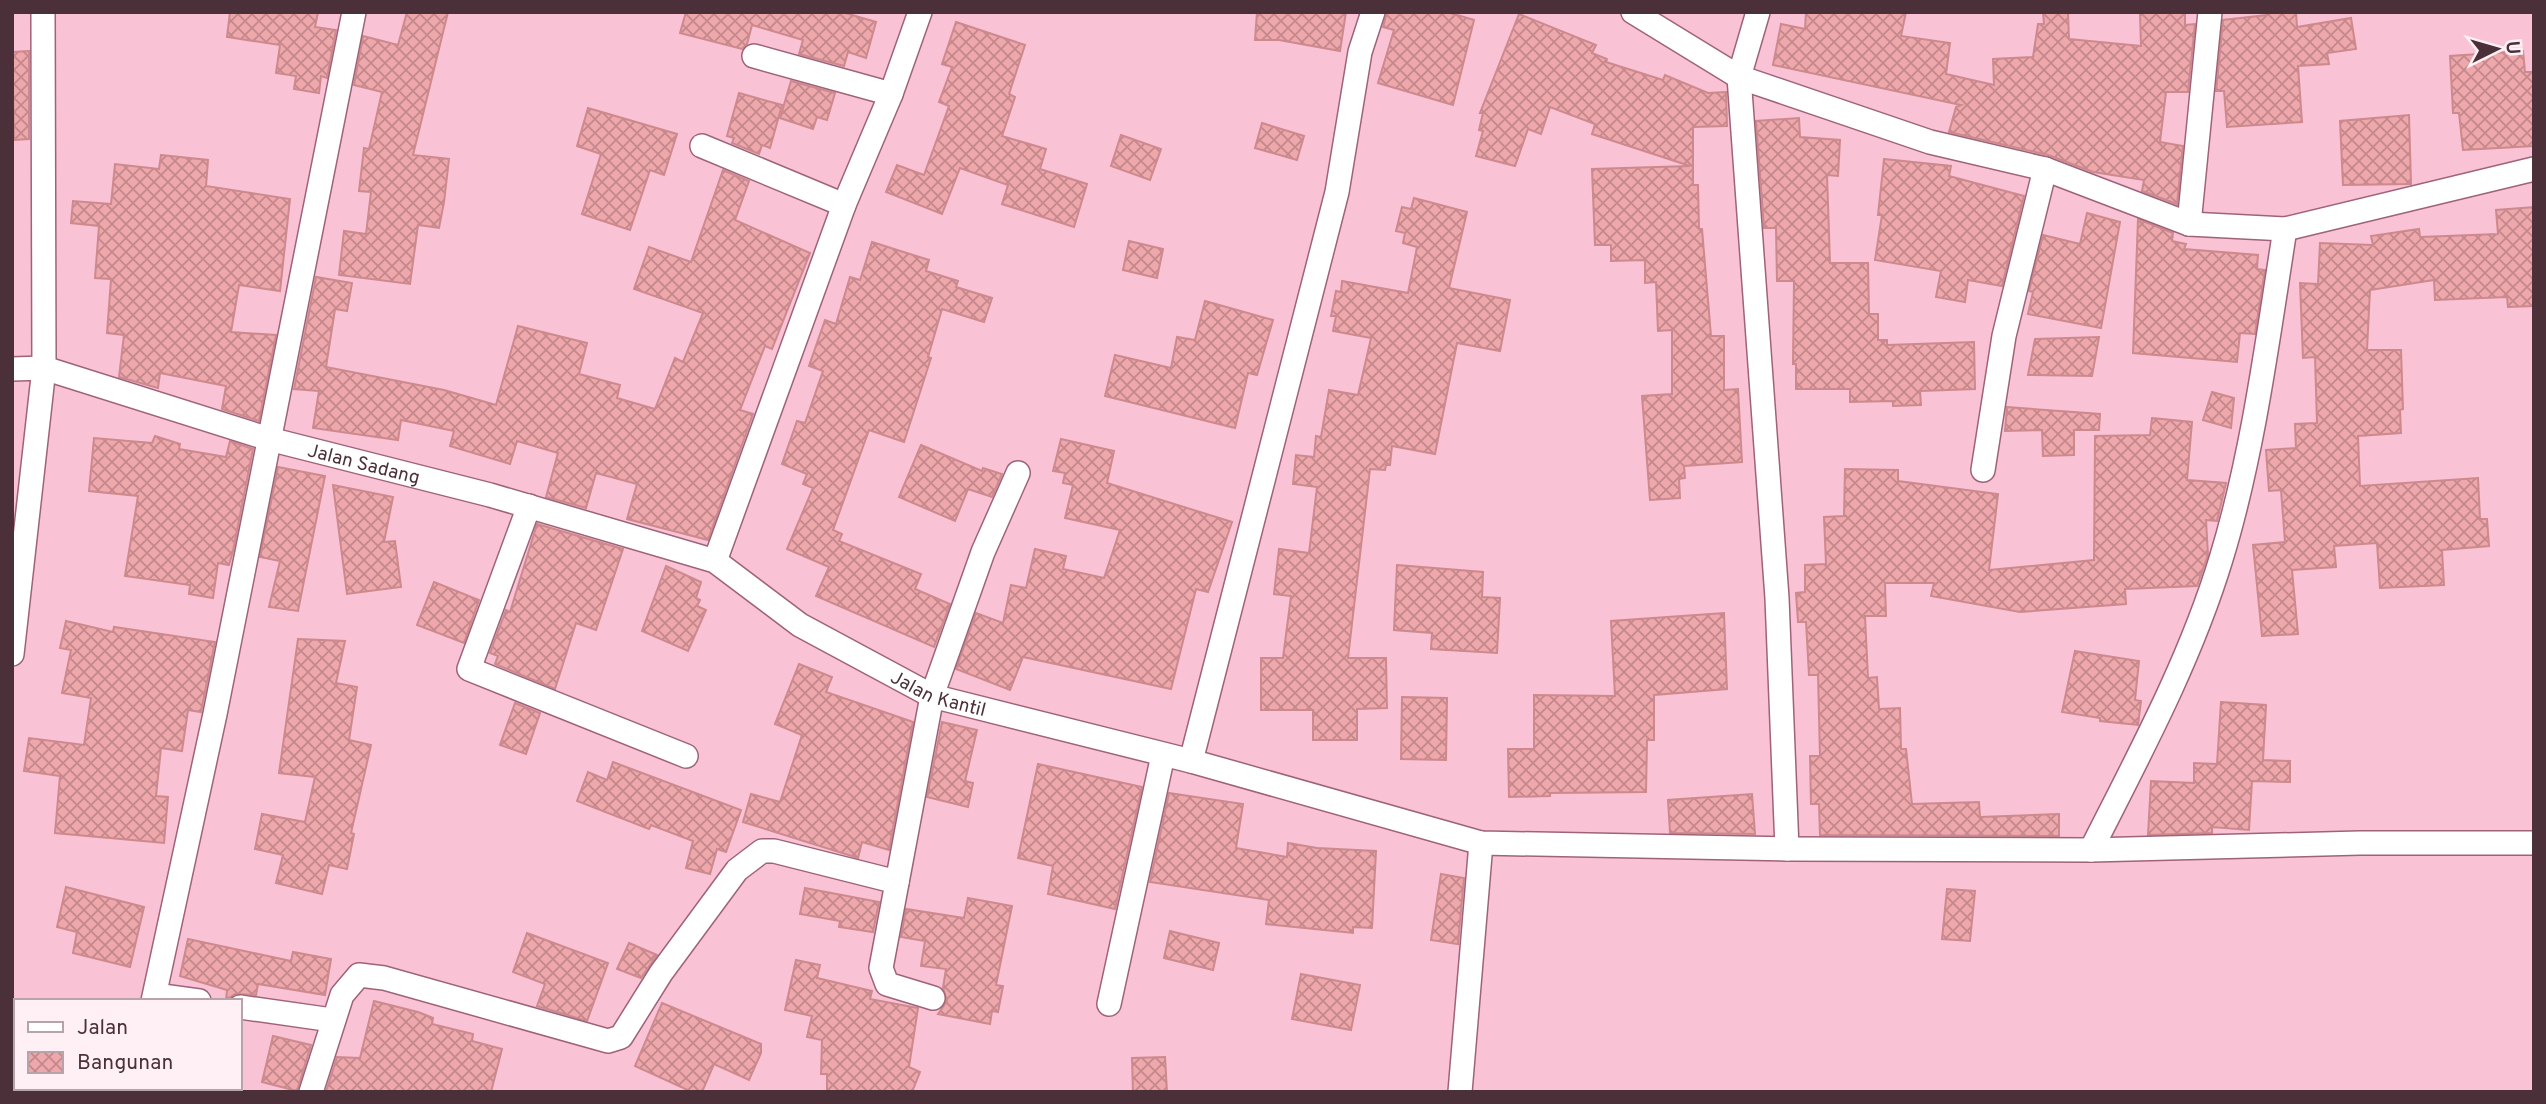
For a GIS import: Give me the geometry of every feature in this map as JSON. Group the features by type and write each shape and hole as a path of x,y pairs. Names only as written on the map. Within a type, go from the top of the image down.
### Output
{"street":[{"path":"12,654 44,368 43,12"},
{"path":"154,998 354,12"},
{"path":"715,561 844,205 891,94 920,12"},
{"path":"1191,761 1337,192 1360,52 1373,12"},
{"path":"1633,12 1739,77 1930,142 2045,169 2189,224 2285,229 2534,169"},
{"path":"1758,12 1739,77 1777,598 1787,849"},
{"path":"2189,224 2210,12"},
{"path":"754,56 891,94"},
{"path":"702,146 844,205"},
{"path":"1983,470 2004,336 2045,169"},
{"path":"2091,850 2169,697 2222,558 2257,403 2285,229"},
{"name":"Jalan Sadang","path":"12,369 44,368 269,439 529,506 715,561"},
{"path":"933,998 887,984 881,968 932,696 983,552 1018,473"},
{"path":"529,506 469,669 686,756"},
{"name":"Jalan Kantil","path":"715,561 800,625 932,696 1191,761 1481,842 1787,849 2091,850 2360,843 2534,843"},
{"path":"1109,1003 1163,755"},
{"path":"1461,1092 1481,842"},
{"path":"311,1092 342,995 359,975 384,978 608,1041 621,1037 661,973 737,870 762,851 774,850 897,882"},
{"path":"242,1007 332,1020"}],"building":[{"path":"230,12 318,12 315,27 336,30 327,78 321,76 319,93 294,89 296,76 276,73 280,45 227,37"},
{"path":"407,12 448,12 413,155 449,159 444,202 439,228 418,225 410,284 339,275 344,231 366,234 371,192 359,191 364,148 369,149 382,92 354,85 363,36 398,45"},
{"path":"686,12 842,12 876,22 866,58 848,52 844,66 799,54 803,40 752,25 747,44 742,49 680,33"},
{"path":"1257,12 1346,12 1340,51 1279,40 1255,40"},
{"path":"1387,12 1447,12 1474,20 1453,105 1378,83 1394,30 1383,27"},
{"path":"1806,12 1906,12 1901,36 1950,43 1946,74 1994,85 1993,59 2033,57 2038,24 2044,24 2043,12 2068,12 2069,39 2141,46 2140,13 2185,13 2185,25 2195,24 2188,92 2166,92 2160,142 2183,146 2177,204 2142,191 2144,180 2093,172 2048,155 1949,132 1956,107 1961,105 1773,65 1781,24 1805,29"},
{"path":"2267,12 2296,12 2297,27 2351,18 2356,49 2327,53 2329,64 2298,66 2302,122 2227,127 2224,91 2216,91 2223,20 2267,15"},
{"path":"1519,14 1596,45 1592,53 1607,59 1606,62 1663,80 1665,75 1708,93 1726,92 1727,126 1693,127 1693,185 1698,185 1699,229 1702,229 1711,336 1724,336 1724,390 1738,389 1742,462 1684,466 1685,478 1679,479 1680,498 1650,500 1642,396 1672,394 1672,330 1658,331 1656,282 1645,283 1645,260 1611,261 1611,245 1595,245 1592,169 1690,166 1592,134 1595,124 1550,107 1541,134 1528,129 1515,166 1476,156 1483,131 1479,130 1483,113 1480,113"},
{"path":"956,22 1025,45 1009,94 1015,97 1002,136 1046,149 1040,169 1087,184 1074,227 1002,204 1008,185 960,168 942,214 886,192 897,165 924,175 949,106 939,102 952,67 942,64"},
{"path":"29,51 29,139 14,140 12,52"},
{"path":"2523,51 2525,72 2534,72 2534,146 2463,150 2459,113 2453,113 2450,56"},
{"path":"791,81 835,93 827,120 817,117 813,129 780,118"},
{"path":"739,93 782,105 770,148 762,145 759,154 732,143 734,138 727,136"},
{"path":"588,108 677,134 664,175 650,170 630,230 582,214 601,154 577,146"},
{"path":"2409,115 2411,184 2343,185 2340,121"},
{"path":"1799,118 1800,137 1840,140 1838,176 1827,175 1830,263 1868,263 1869,314 1878,314 1878,340 1887,340 1887,345 1974,342 1975,389 1920,391 1921,405 1893,406 1893,401 1850,402 1850,389 1796,389 1796,364 1793,364 1794,281 1777,281 1776,228 1764,228 1756,121"},
{"path":"1262,123 1304,136 1297,160 1255,148"},
{"path":"1121,135 1161,149 1150,180 1111,166"},
{"path":"161,155 208,160 206,186 290,199 280,291 239,285 231,332 276,335 259,421 222,409 226,386 160,373 158,388 119,377 124,335 107,333 111,279 95,278 99,226 71,223 73,201 111,204 115,164 159,169"},
{"path":"1884,159 1951,166 1949,176 2024,196 2002,286 1968,280 1965,302 1936,297 1941,271 1875,260 1882,215 1878,215"},
{"path":"723,170 749,181 735,220 810,253 772,349 765,346 740,410 753,414 708,540 627,519 637,484 596,473 586,508 546,497 558,453 517,441 510,464 450,446 454,431 401,420 398,440 313,428 319,391 294,389 316,277 352,283 347,311 335,309 326,367 444,390 496,405 518,326 587,343 579,374 620,385 617,398 655,409 675,358 683,362 703,313 634,289 649,247 691,262"},
{"path":"1414,198 1467,212 1449,288 1510,300 1500,351 1457,343 1435,454 1392,446 1390,465 1386,465 1385,470 1370,469 1348,658 1386,658 1387,708 1357,709 1357,740 1313,740 1313,710 1261,710 1261,658 1283,658 1291,596 1274,594 1279,549 1309,553 1317,487 1293,484 1296,455 1314,457 1316,436 1321,437 1329,390 1358,395 1371,338 1333,331 1336,316 1331,316 1336,291 1341,292 1342,281 1408,293 1417,247 1403,243 1405,233 1396,231 1402,207 1411,209"},
{"path":"2534,207 2534,306 2508,307 2507,297 2435,300 2434,280 2370,290 2367,350 2401,350 2403,409 2400,410 2401,433 2358,436 2360,486 2478,478 2480,519 2487,519 2489,546 2442,550 2444,585 2380,588 2377,543 2334,546 2336,567 2292,570 2298,634 2262,636 2253,545 2285,542 2281,490 2269,491 2266,450 2296,448 2295,424 2317,423 2315,357 2303,358 2300,283 2318,284 2320,243 2373,245 2371,236 2419,229 2420,237 2498,234 2496,210"},
{"path":"2087,213 2120,222 2101,328 2028,314 2033,292 2029,291 2043,235 2080,244"},
{"path":"2138,219 2173,233 2172,241 2186,244 2184,249 2258,255 2257,269 2265,270 2255,334 2240,333 2237,362 2133,353"},
{"path":"1129,241 1163,249 1157,278 1123,270"},
{"path":"872,242 929,260 926,271 958,281 956,287 992,298 984,322 942,309 928,357 931,358 904,442 869,430 833,530 842,534 839,541 921,574 915,589 950,604 934,647 816,596 829,567 787,549 813,488 803,484 807,474 782,464 797,421 805,423 823,371 809,366 825,320 836,324 850,277 860,280"},
{"path":"1205,301 1273,320 1257,375 1248,373 1235,428 1105,396 1115,355 1171,368 1177,337 1195,340"},
{"path":"2099,337 2092,376 2028,375 2035,339"},
{"path":"2212,392 2234,398 2231,428 2203,420"},
{"path":"2007,407 2100,414 2099,430 2074,430 2074,455 2043,456 2042,430 2005,431"},
{"path":"2152,418 2192,422 2187,480 2226,483 2217,521 2206,520 2208,555 2197,586 2125,589 2126,604 2020,612 1931,596 1934,583 1885,583 1886,616 1865,616 1868,678 1877,677 1879,709 1900,708 1901,749 1906,749 1912,804 1979,802 1980,817 2059,814 2059,836 1820,835 1819,804 1811,804 1810,756 1820,756 1818,675 1809,675 1806,622 1798,622 1796,593 1805,592 1805,565 1826,564 1824,517 1844,516 1845,469 1898,470 1898,481 1998,494 1989,570 2094,560 2095,436 2150,435"},
{"path":"155,436 180,444 179,449 226,457 230,441 253,449 233,551 229,565 218,563 213,598 189,594 190,585 125,576 138,496 89,491 94,438 152,443"},
{"path":"1061,439 1114,451 1107,483 1232,522 1208,592 1196,589 1171,689 1023,657 1010,690 956,669 976,613 1003,623 1011,585 1026,588 1035,549 1066,556 1063,569 1104,578 1120,530 1065,518 1073,485 1063,483 1065,473 1053,471"},
{"path":"921,445 982,471 983,468 1002,474 992,497 968,489 955,521 899,497"},
{"path":"278,467 325,476 298,611 269,607 280,561 260,557"},
{"path":"333,485 393,497 384,542 395,541 401,587 347,594"},
{"path":"537,524 623,549 596,630 576,623 555,689 495,664 498,656 490,653 506,610 510,612"},
{"path":"1397,565 1483,572 1482,597 1500,598 1497,653 1431,649 1432,633 1394,630"},
{"path":"666,566 701,582 696,598 700,600 697,606 706,610 688,651 642,631"},
{"path":"434,582 479,600 464,643 417,625"},
{"path":"1724,613 1727,689 1654,695 1654,740 1647,740 1646,792 1550,793 1550,796 1509,797 1508,749 1534,749 1534,695 1615,696 1611,621"},
{"path":"66,621 113,632 114,627 215,642 201,712 188,710 182,751 161,748 156,796 168,797 164,843 55,833 60,776 24,771 29,738 84,745 91,698 62,693 71,650 60,648"},
{"path":"298,639 345,641 336,683 357,687 349,740 371,745 351,833 354,834 347,869 329,865 322,894 276,883 283,855 255,849 262,814 305,822 315,777 279,773"},
{"path":"2075,651 2139,661 2135,700 2141,701 2138,725 2100,721 2100,718 2062,712"},
{"path":"799,664 832,677 826,692 913,722 889,850 862,842 858,858 743,822 751,794 780,802 802,735 775,724"},
{"path":"1402,697 1447,698 1446,760 1401,759"},
{"path":"2221,702 2266,705 2263,760 2290,761 2290,782 2252,781 2249,830 2212,827 2212,833 2148,835 2151,781 2194,783 2194,763 2217,764"},
{"path":"515,703 540,713 526,754 500,745"},
{"path":"942,722 977,730 965,781 973,783 968,807 927,797"},
{"path":"613,762 741,810 726,852 717,849 710,874 686,868 693,841 651,825 649,829 577,801 588,772 607,780"},
{"path":"1038,764 1142,787 1115,909 1048,894 1053,866 1018,858"},
{"path":"1169,793 1243,804 1236,848 1287,857 1288,843 1317,848 1376,851 1372,928 1353,927 1353,933 1266,924 1269,900 1150,882"},
{"path":"1752,794 1755,834 1670,833 1668,800"},
{"path":"1441,874 1464,878 1458,944 1431,940"},
{"path":"66,887 144,907 130,967 73,953 77,932 57,927"},
{"path":"805,888 879,902 873,932 839,927 840,921 800,914"},
{"path":"1947,889 1975,891 1970,941 1942,939"},
{"path":"968,898 1012,906 996,985 1003,986 998,1012 992,1011 990,1024 938,1014 947,1001 943,988 946,969 921,966 925,941 901,937 906,909 964,918"},
{"path":"1170,931 1219,943 1213,970 1164,958"},
{"path":"527,933 608,963 587,1021 537,1006 545,984 513,972"},
{"path":"188,939 291,961 293,952 331,959 325,995 258,984 256,995 235,994 226,999 227,990 180,976"},
{"path":"629,943 657,955 641,978 617,969"},
{"path":"796,960 820,965 817,978 872,991 870,999 918,1008 909,1067 920,1072 912,1092 827,1092 827,1074 821,1074 822,1040 807,1037 812,1016 785,1010"},
{"path":"1301,974 1360,985 1351,1030 1292,1019"},
{"path":"374,1001 418,1012 433,1018 432,1024 473,1034 472,1041 502,1049 491,1092 326,1092 337,1057 360,1058"},
{"path":"662,1003 761,1044 761,1053 749,1080 714,1064 702,1092 692,1092 635,1066"},
{"path":"273,1036 311,1045 297,1091 262,1082"},
{"path":"1165,1057 1167,1092 1133,1092 1132,1058"}]}
